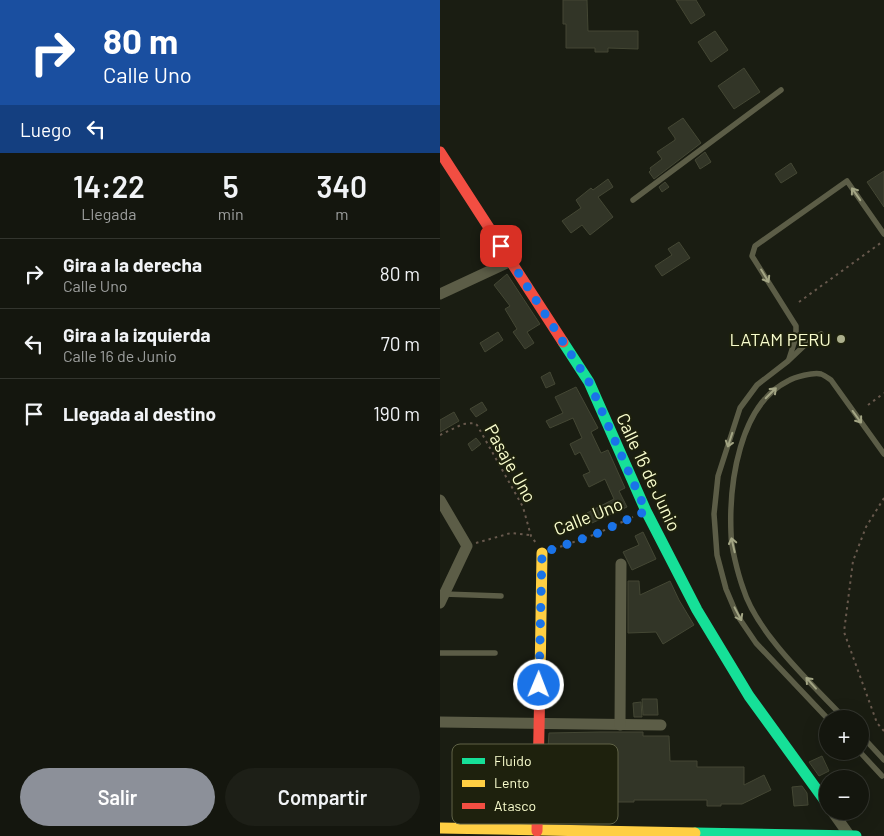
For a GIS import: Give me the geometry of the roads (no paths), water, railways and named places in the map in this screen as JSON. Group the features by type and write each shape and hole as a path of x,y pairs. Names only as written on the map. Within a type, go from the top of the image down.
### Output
{"street":[{"name":"Calle 16 de Junio","path":"441,154 589,382 646,511 697,610 749,696 819,793"},
{"path":"440,294 511,261"},
{"path":"440,500 467,546 442,599"},
{"path":"538,744 542,553"},
{"path":"620,724 621,564"},
{"path":"440,722 661,725"},
{"path":"838,820 849,835"},
{"path":"537,824 537,831"},
{"path":"440,828 856,836"}],"lane":[{"path":"633,200 781,90"},
{"path":"788,361 796,337 796,326 752,256 755,246 847,180 884,234"},
{"path":"819,710 756,643 737,615 726,589 717,555 714,514 718,476 740,408 757,385 820,334"},
{"path":"837,710 774,642 755,616 743,589 730,535 731,498 735,470 749,423 764,400 779,385 794,378 820,374 830,380 884,454"},
{"path":"442,599 501,596"},
{"path":"440,653 495,653"},
{"path":"869,744 884,760"},
{"path":"867,760 882,776"}],"place":[{"name":"LATAM PERU","path":"841,339"}]}
